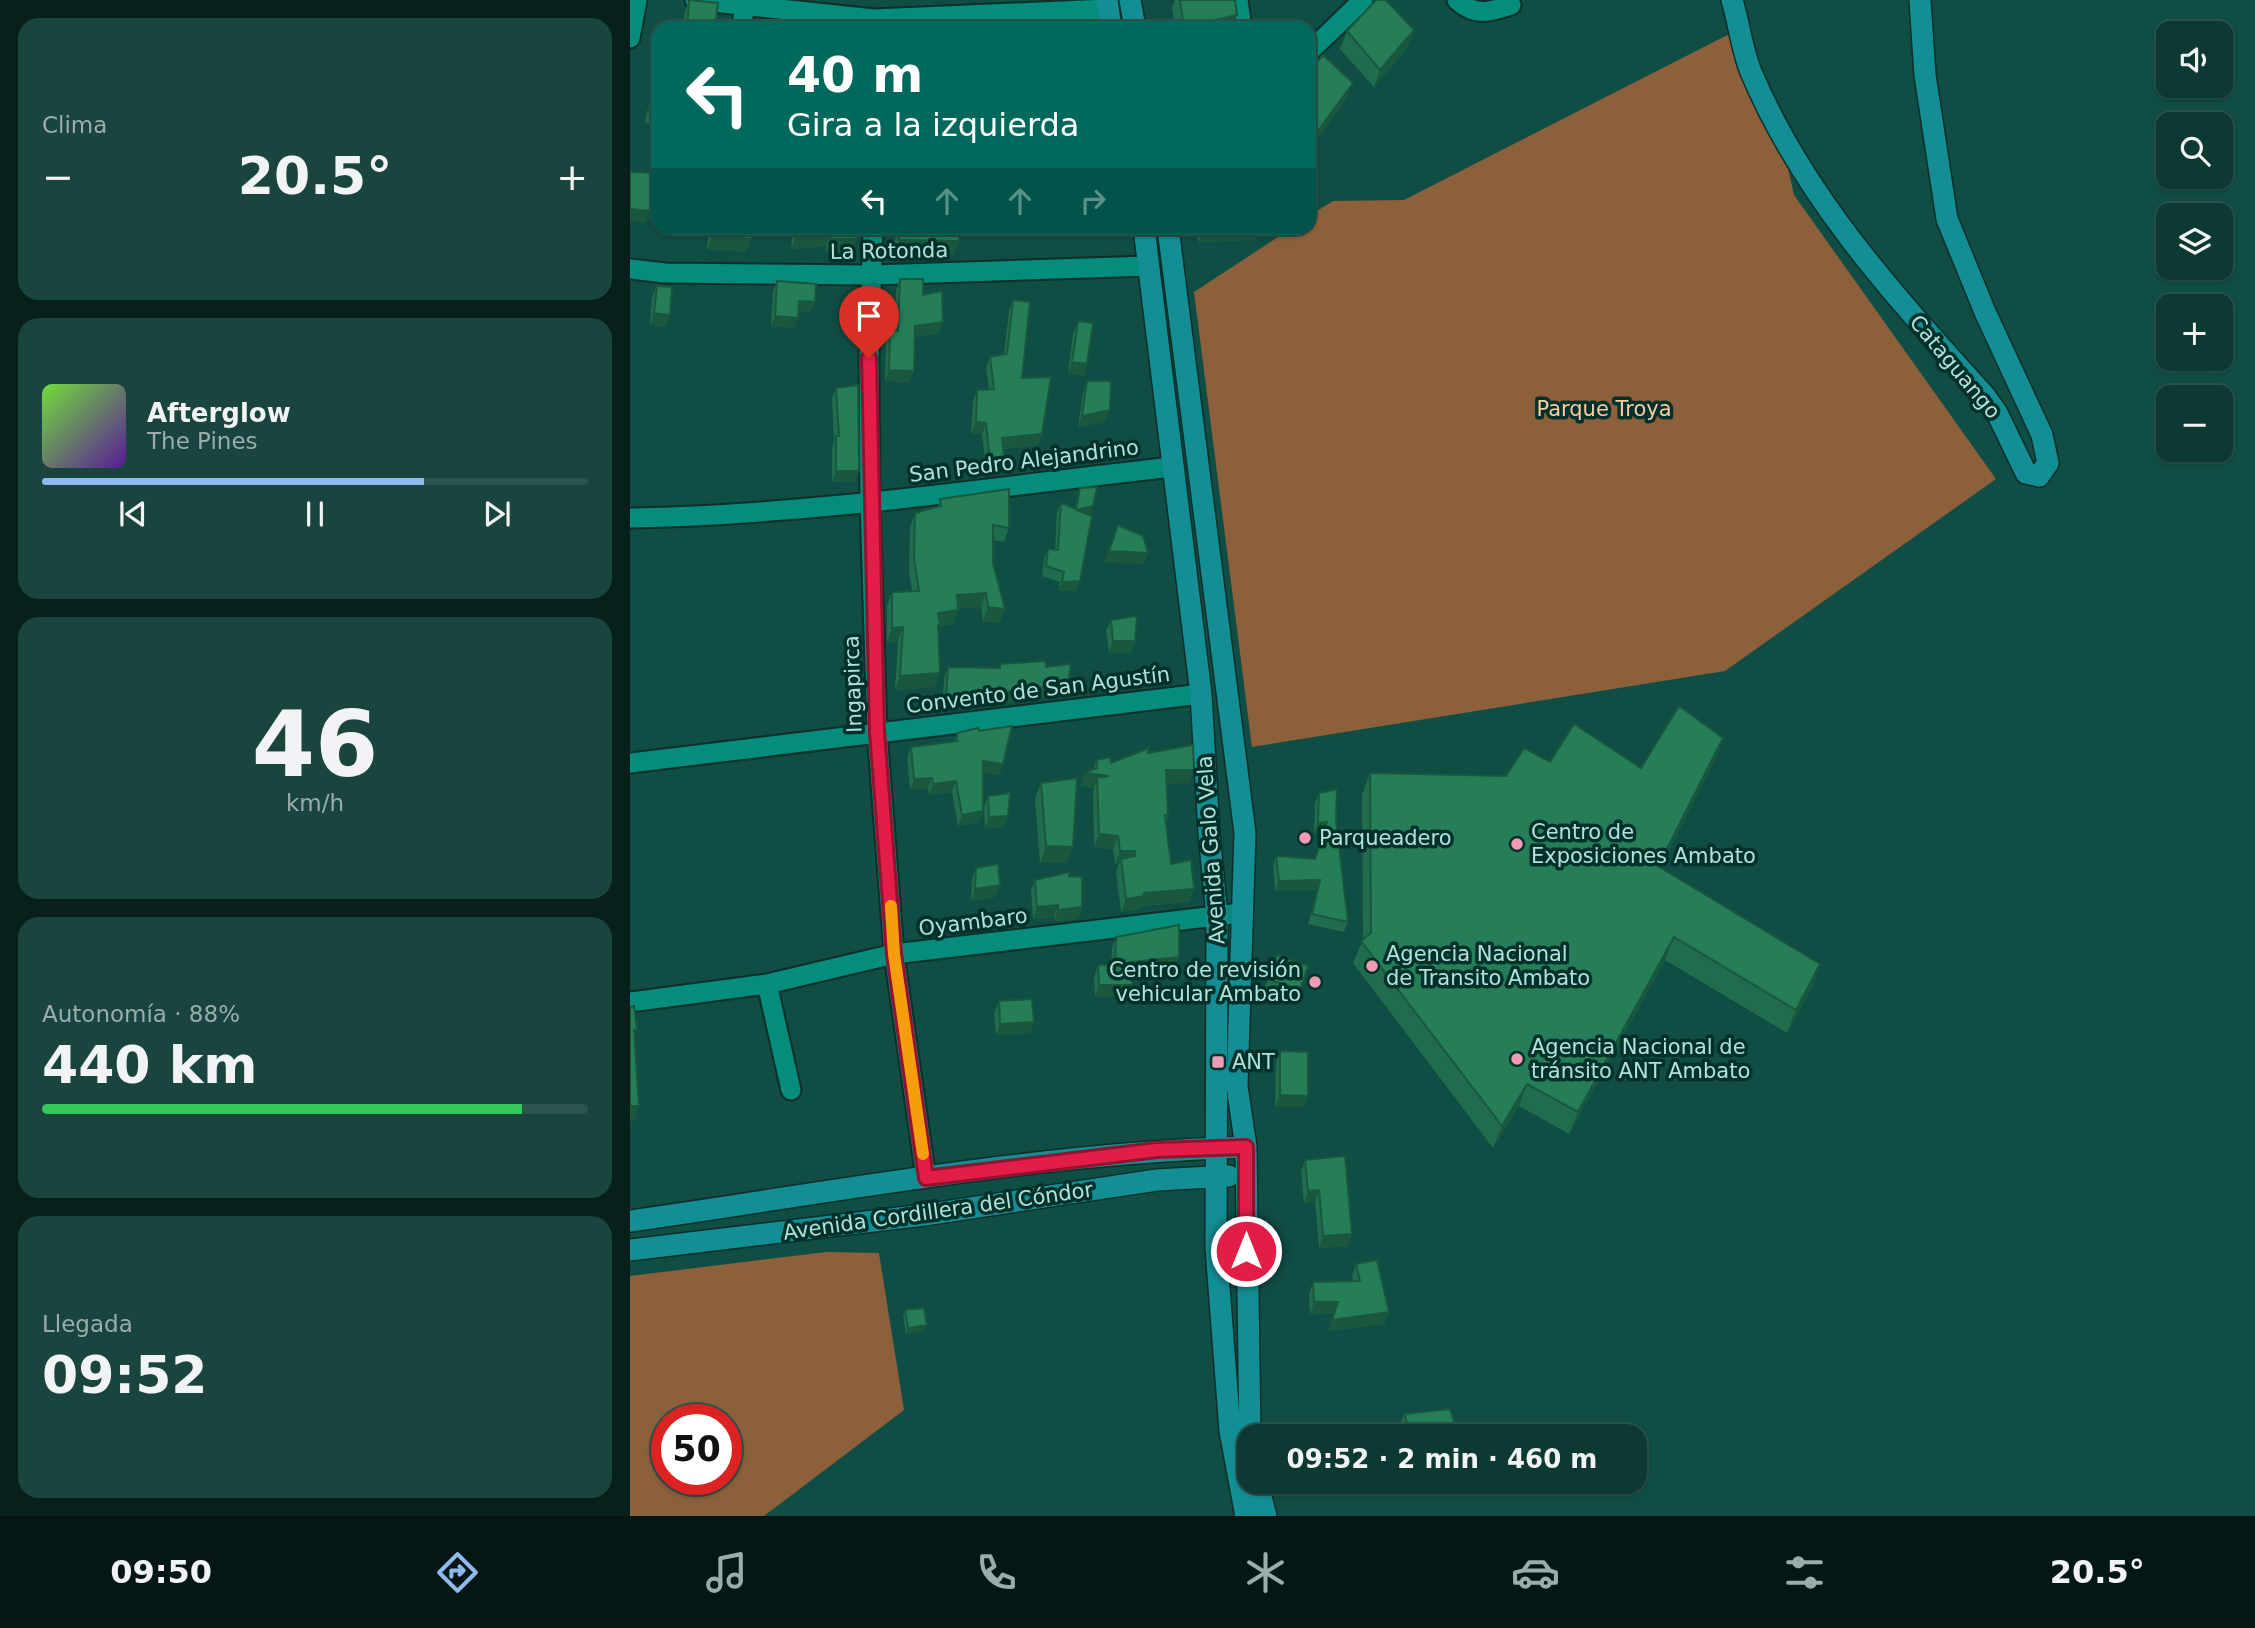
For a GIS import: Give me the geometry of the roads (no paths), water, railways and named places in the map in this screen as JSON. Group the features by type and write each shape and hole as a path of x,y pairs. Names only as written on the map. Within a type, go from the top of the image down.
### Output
{"main road":[{"path":"1130,0 1134,21"},
{"name":"Cataguango","path":"1732,0 1751,71 1814,191 1869,266 1985,396 2005,429 2018,463 2026,473 2035,477 2042,473 2048,463 2042,435 1985,312 1947,219 1925,75 1920,0"},
{"name":"Avenida Galo Vela","path":"1145,235 1201,694 1217,916 1217,1261 1230,1431 1237,1449"},
{"name":"Avenida Galo Vela","path":"1169,235 1245,833 1237,1086 1246,1147 1250,1424"},
{"name":"Avenida Cordillera del Cóndor","path":"630,1221 926,1178 1157,1150 1246,1147"},
{"name":"Avenida Cordillera del Cóndor","path":"630,1250 924,1215 1157,1180 1245,1175"},
{"name":"Avenida Galo Vela","path":"1246,1516 1250,1494"},
{"name":"Avenida Galo Vela","path":"1255,1494 1266,1516"}],"street":[{"path":"630,38 637,0"},
{"path":"695,0 874,16 1109,12"},
{"path":"1237,0 1241,21"},
{"path":"1316,45 1363,0"},
{"path":"1457,0 1465,7 1484,14 1511,5"},
{"path":"743,21 744,6"},
{"name":"Ingapirca","path":"873,235 869,358 870,502 877,731 894,954 926,1178"},
{"name":"La Rotonda","path":"630,269 665,273 873,275 1149,266"},
{"name":"San Pedro Alejandrino","path":"630,518 679,517 870,502 1172,467"},
{"name":"Convento de San Agustín","path":"630,763 877,731 1201,694"},
{"name":"Oyambaro","path":"630,1002 767,984 894,954 1241,913"},
{"path":"767,984 791,1090"}],"place":[{"name":"Parqueadero","path":"1305,838"},
{"name":"Centro de Exposiciones Ambato","path":"1517,844"},
{"name":"Agencia Nacional de Transito Ambato","path":"1372,966"},
{"name":"Centro de revisión vehicular Ambato","path":"1315,982"},
{"name":"Agencia Nacional de tránsito ANT Ambato","path":"1517,1059"},
{"name":"ANT","path":"1218,1062"}],"park label":[{"name":"Parque Troya","path":"1604,409"}]}
